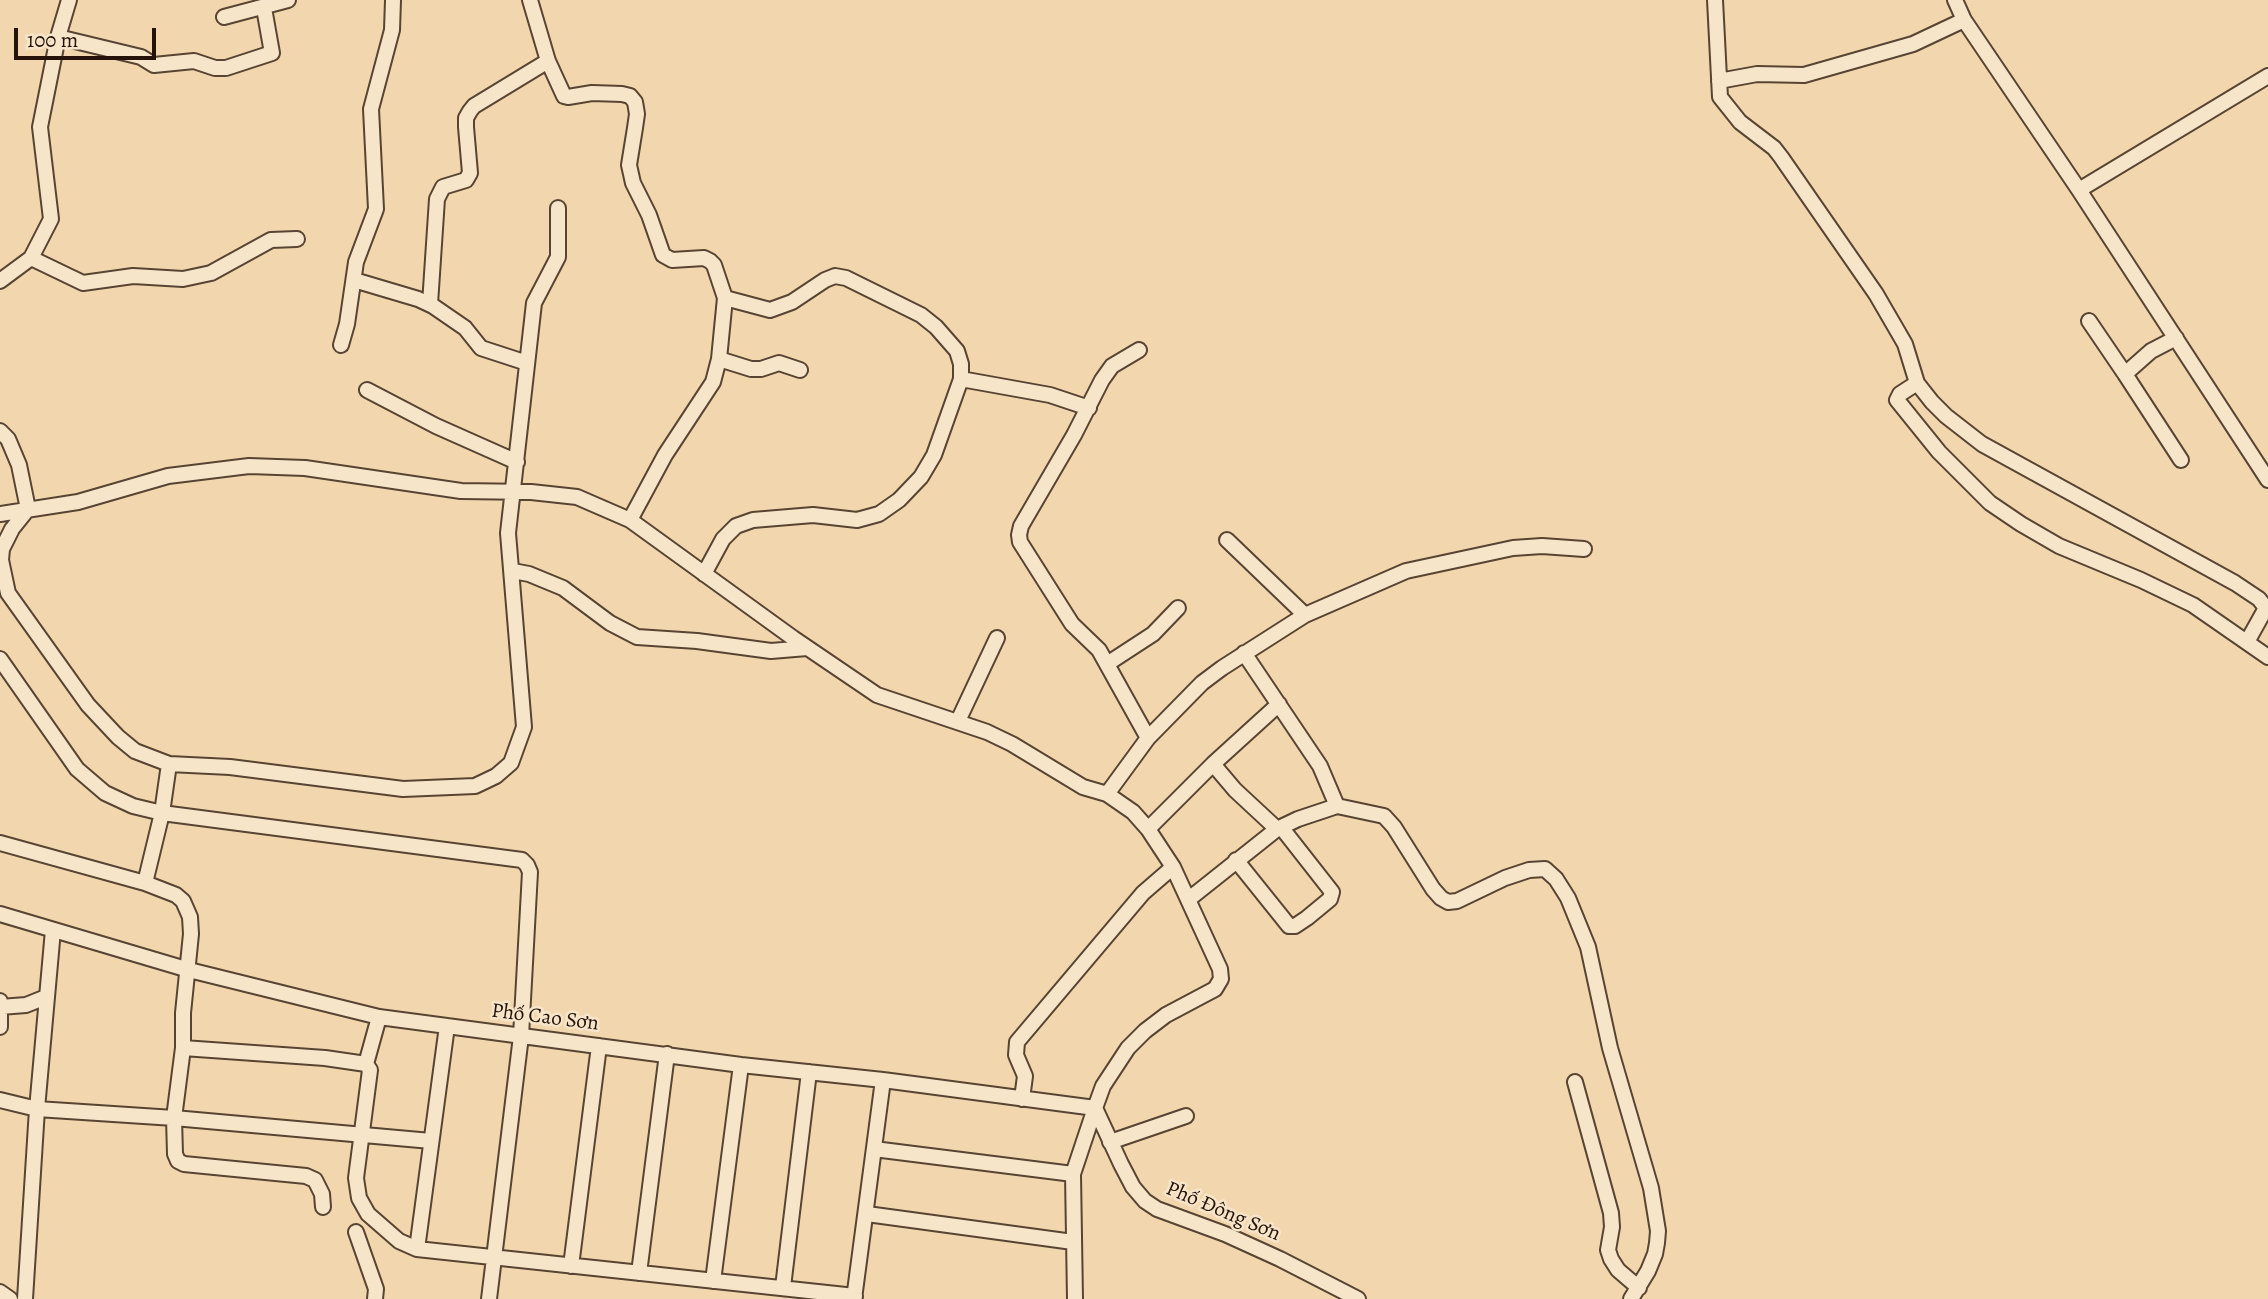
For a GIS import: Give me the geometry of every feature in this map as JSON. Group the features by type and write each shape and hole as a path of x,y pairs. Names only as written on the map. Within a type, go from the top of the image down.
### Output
{"street":[{"path":"0,281 31,258 51,219 40,127 58,37 69,0"},
{"path":"224,17 288,0"},
{"path":"341,345 359,252 376,209 371,109 392,30 393,0"},
{"path":"530,0 548,61 564,96 622,94 631,96 635,102 637,114 629,165 633,183 649,215 663,255 672,261 695,258 710,261 714,265 725,298 719,359 713,382 664,455 630,520"},
{"path":"1715,0 1720,97 1727,109 1781,157 1876,294 1905,344 1917,383 1946,416 1982,444 2235,583 2259,599 2266,608 2247,642"},
{"path":"1955,0 1964,20 2079,190 2268,480"},
{"path":"58,37 141,57 154,65 194,61 215,68 235,67 272,53 264,8"},
{"path":"1719,81 1757,74 1804,75 1913,44 1964,20"},
{"path":"430,304 437,199 443,187 466,180 470,173 466,118 474,106 548,61"},
{"path":"2079,190 2268,76"},
{"path":"28,509 12,529 2,549 4,594 88,705 135,751 169,764 230,767 402,789 475,786 496,776 511,763 524,727 508,533 534,303 558,257 558,208"},
{"path":"31,258 83,283 133,276 183,279 211,273 271,240 297,239"},
{"path":"704,574 723,539 736,526 753,520 813,515 857,520 878,514 899,500 921,477 934,455 961,379 961,364 957,351 936,327 921,316 846,278 835,276 825,280 792,302 770,310 725,298"},
{"path":"354,280 430,304 465,327 481,348 527,363"},
{"path":"2089,321 2181,460"},
{"path":"2125,374 2151,351 2176,338"},
{"path":"1139,350 1112,366 1102,380 1089,408 1021,526 1019,535 1020,542 1072,624 1092,642 1107,664 1120,692 1148,738"},
{"path":"719,359 751,369 779,363 800,370"},
{"path":"961,379 1050,395 1089,408"},
{"path":"1917,383 1900,394 1897,400 1939,452 1990,503 2059,546 2183,600 2268,657"},
{"path":"367,390 436,426 517,462"},
{"path":"0,430 9,439 19,465 28,509"},
{"path":"0,514 78,502 168,476 248,466 305,468 449,489 531,492 577,498 630,520 807,648 877,695 958,721 1012,744 1083,787 1107,793 1133,812 1149,829 1173,867 1220,969 1221,979 1207,995 1166,1015 1136,1039 1103,1086 1073,1174 1075,1299"},
{"path":"1227,540 1305,615"},
{"path":"1107,793 1148,738 1202,683 1305,615 1406,571 1513,548 1542,546 1584,549"},
{"path":"513,571 563,588 610,623 637,637 697,641 771,651 807,648"},
{"path":"1107,664 1153,634 1178,608"},
{"path":"958,721 997,638"},
{"path":"1244,653 1320,766 1338,806"},
{"path":"0,659 77,769 105,793 133,806 162,813 522,860 527,865 530,873 522,1036 489,1299"},
{"path":"1149,829 1213,764 1279,705"},
{"path":"145,883 162,813 169,764"},
{"path":"1213,764 1235,790 1279,828 1332,892 1330,899 1295,926 1289,926 1236,860"},
{"path":"1189,899 1279,828 1338,806 1384,817 1394,827 1433,889 1448,902 1457,901 1484,887 1529,870 1545,869 1556,879 1568,898 1588,947 1610,1048 1651,1188 1658,1231 1657,1243 1655,1254 1635,1294 1611,1259 1608,1250 1612,1227 1611,1213 1575,1082"},
{"path":"0,843 145,883 176,895 183,901 190,917 189,970 174,1118 175,1154 178,1161 184,1164 306,1176 314,1180 322,1194 323,1207"},
{"path":"1022,1100 1025,1076 1016,1055 1017,1042 1143,893 1173,867"},
{"name":"Phố Cao Sơn","path":"0,914 189,970 379,1017 1095,1108"},
{"path":"25,1299 37,1109 53,930"},
{"path":"1,1007 26,1005 46,997"},
{"path":"0,999 0,1027"},
{"path":"366,1064 379,1017"},
{"path":"417,1249 447,1026"},
{"path":"571,1266 599,1046"},
{"path":"183,1048 326,1058 366,1064 370,1070 356,1178 359,1198 368,1214 387,1233 417,1249 783,1287 854,1297 883,1080"},
{"path":"639,1273 667,1054"},
{"path":"713,1281 741,1065"},
{"path":"783,1287 809,1072"},
{"path":"0,1100 37,1109 174,1118 431,1141"},
{"name":"Phố Đông Sơn","path":"1095,1108 1133,1187 1157,1209 1225,1234 1358,1299"},
{"path":"1110,1142 1186,1116"},
{"path":"874,1149 1073,1174"},
{"path":"867,1214 1073,1242"},
{"path":"356,1232 376,1289 375,1299"},
{"path":"0,1292 10,1299"}]}
